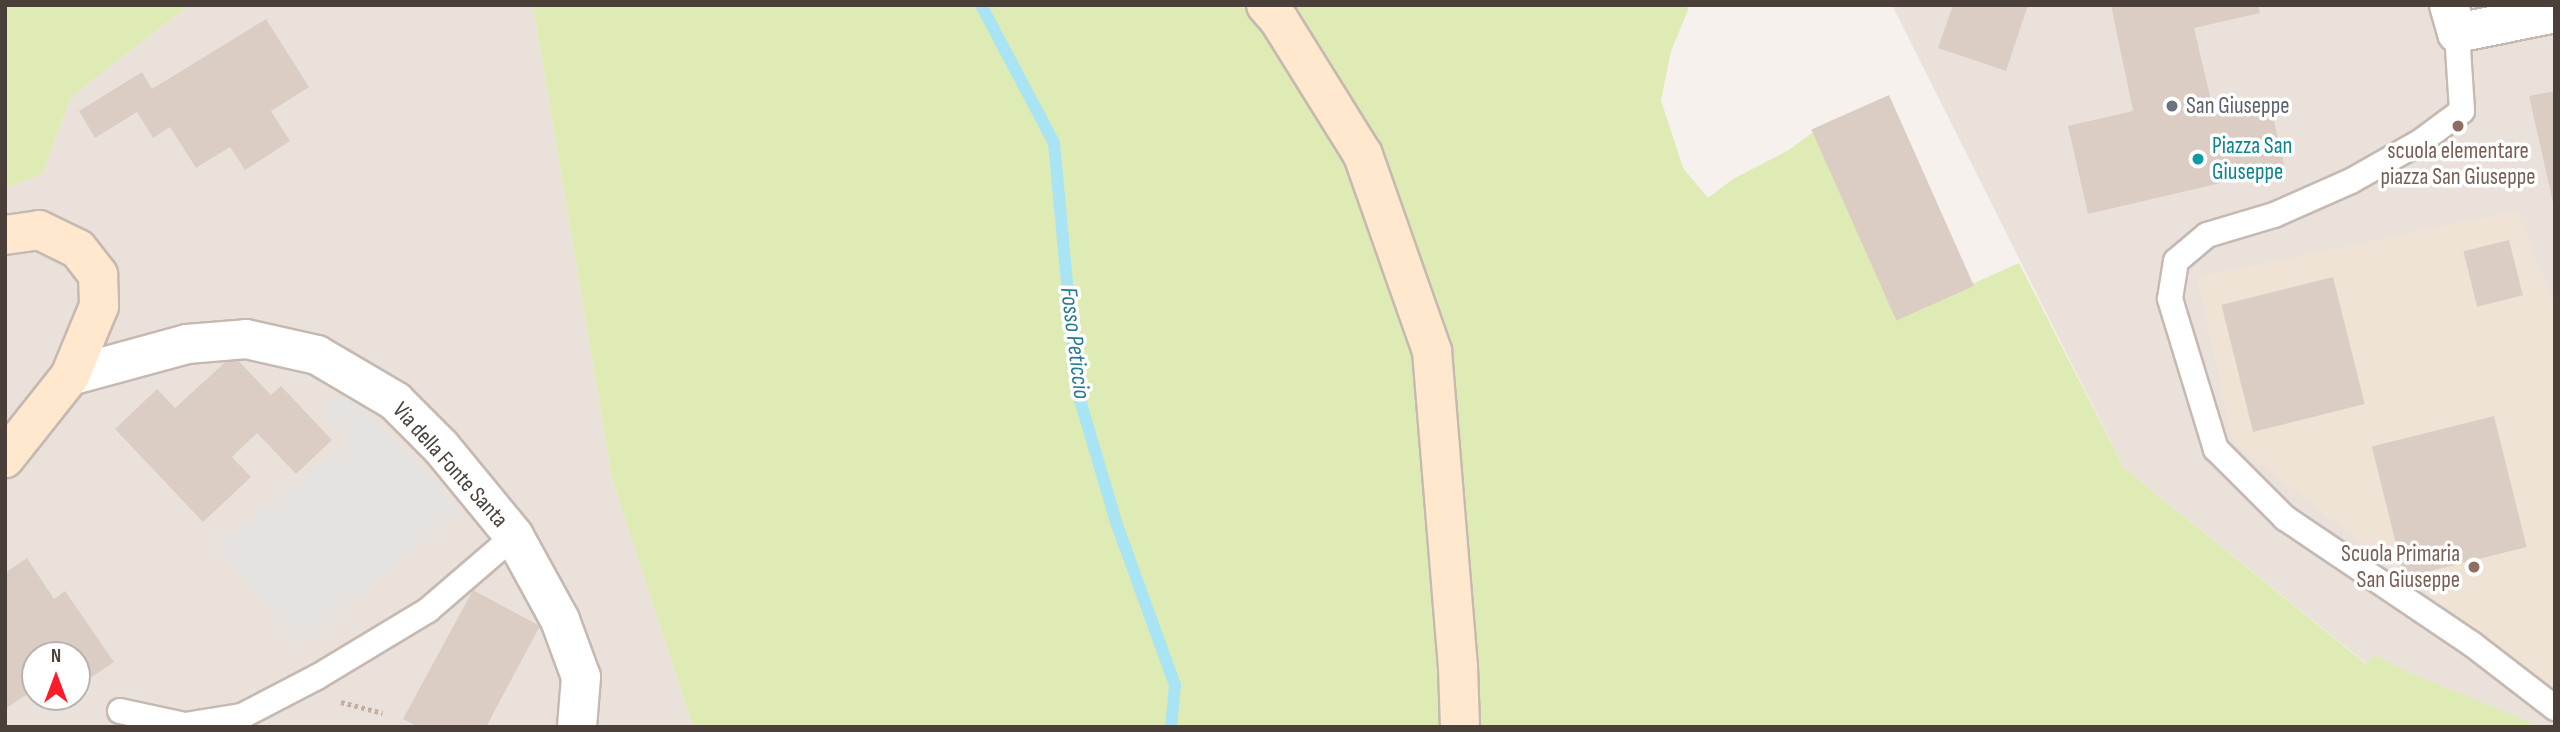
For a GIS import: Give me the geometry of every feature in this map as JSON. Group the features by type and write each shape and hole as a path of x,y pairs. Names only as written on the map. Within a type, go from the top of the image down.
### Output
{"street":[{"path":"1266,5 1279,20 1363,155 1432,351 1458,667 1460,727"},
{"path":"2453,19 2555,13"},
{"path":"5,235 39,230 78,249 98,275 99,306 70,376 5,458"},
{"name":"Via della Fonte Santa","path":"70,376 187,344 246,339 317,355 395,401 441,447 514,536 560,620 581,677 576,727"}],"lane":[{"path":"2453,19 2462,111 2420,142 2351,181 2274,215 2207,235 2176,261 2170,299 2216,449 2284,518 2472,644 2555,708"},
{"path":"120,711 185,725 242,716 317,677 428,610 514,536"}],"shaded area":[{"path":"189,5 533,5 612,478 693,727 5,727 5,188 42,174 71,97"},
{"path":"1892,5 2555,5 2555,727 2334,727 2367,664 2124,468"},
{"name":"Scuola Primaria San Giuseppe","path":"2517,211 2555,307 2555,693 2233,442 2197,277"},
{"path":"346,391 422,464 460,511 300,646 215,546 349,441 320,408"}],"green space":[{"path":"5,5 189,5 71,97 42,174 5,188"},
{"path":"533,5 1686,5 1688,10 1671,51 1661,100 1683,168 1708,198 1733,179 1789,150 1813,132 1903,315 2019,263 2124,468 2366,664 2375,655 2408,672 2542,727 693,727 612,478"}],"building":[{"path":"1953,5 2028,5 2006,71 1938,48"},
{"name":"San Giuseppe","path":"2111,5 2258,5 2260,13 2194,28 2214,113 2269,100 2285,168 2088,214 2068,126 2133,111"},
{"path":"266,19 309,87 271,111 290,141 245,170 230,147 196,168 170,127 153,138 137,112 95,138 79,111 142,72 152,89"},
{"path":"2555,91 2555,207 2554,207 2529,96"},
{"path":"1889,95 1974,286 1896,321 1811,130"},
{"path":"2509,240 2523,295 2477,307 2463,251"},
{"path":"2333,277 2365,404 2253,432 2221,305"},
{"path":"233,355 271,395 281,386 332,440 296,474 257,433 232,457 251,477 203,522 115,429 157,389 175,408"},
{"path":"2494,416 2527,547 2404,577 2372,446"},
{"path":"27,558 54,599 65,591 114,662 91,678 91,641 21,641 21,698 5,709 5,573"},
{"path":"473,590 540,626 486,727 418,727 403,719"}],"waterway":[{"name":"Fosso Peticcio","path":"981,5 1054,143 1077,390 1116,522 1175,685 1171,727"}],"place":[{"name":"San Giuseppe","path":"2172,106"},
{"name":"scuola elementare piazza San Giuseppe","path":"2458,126"},
{"name":"Piazza San Giuseppe","path":"2198,159"},
{"name":"Scuola Primaria San Giuseppe","path":"2474,567"}]}
